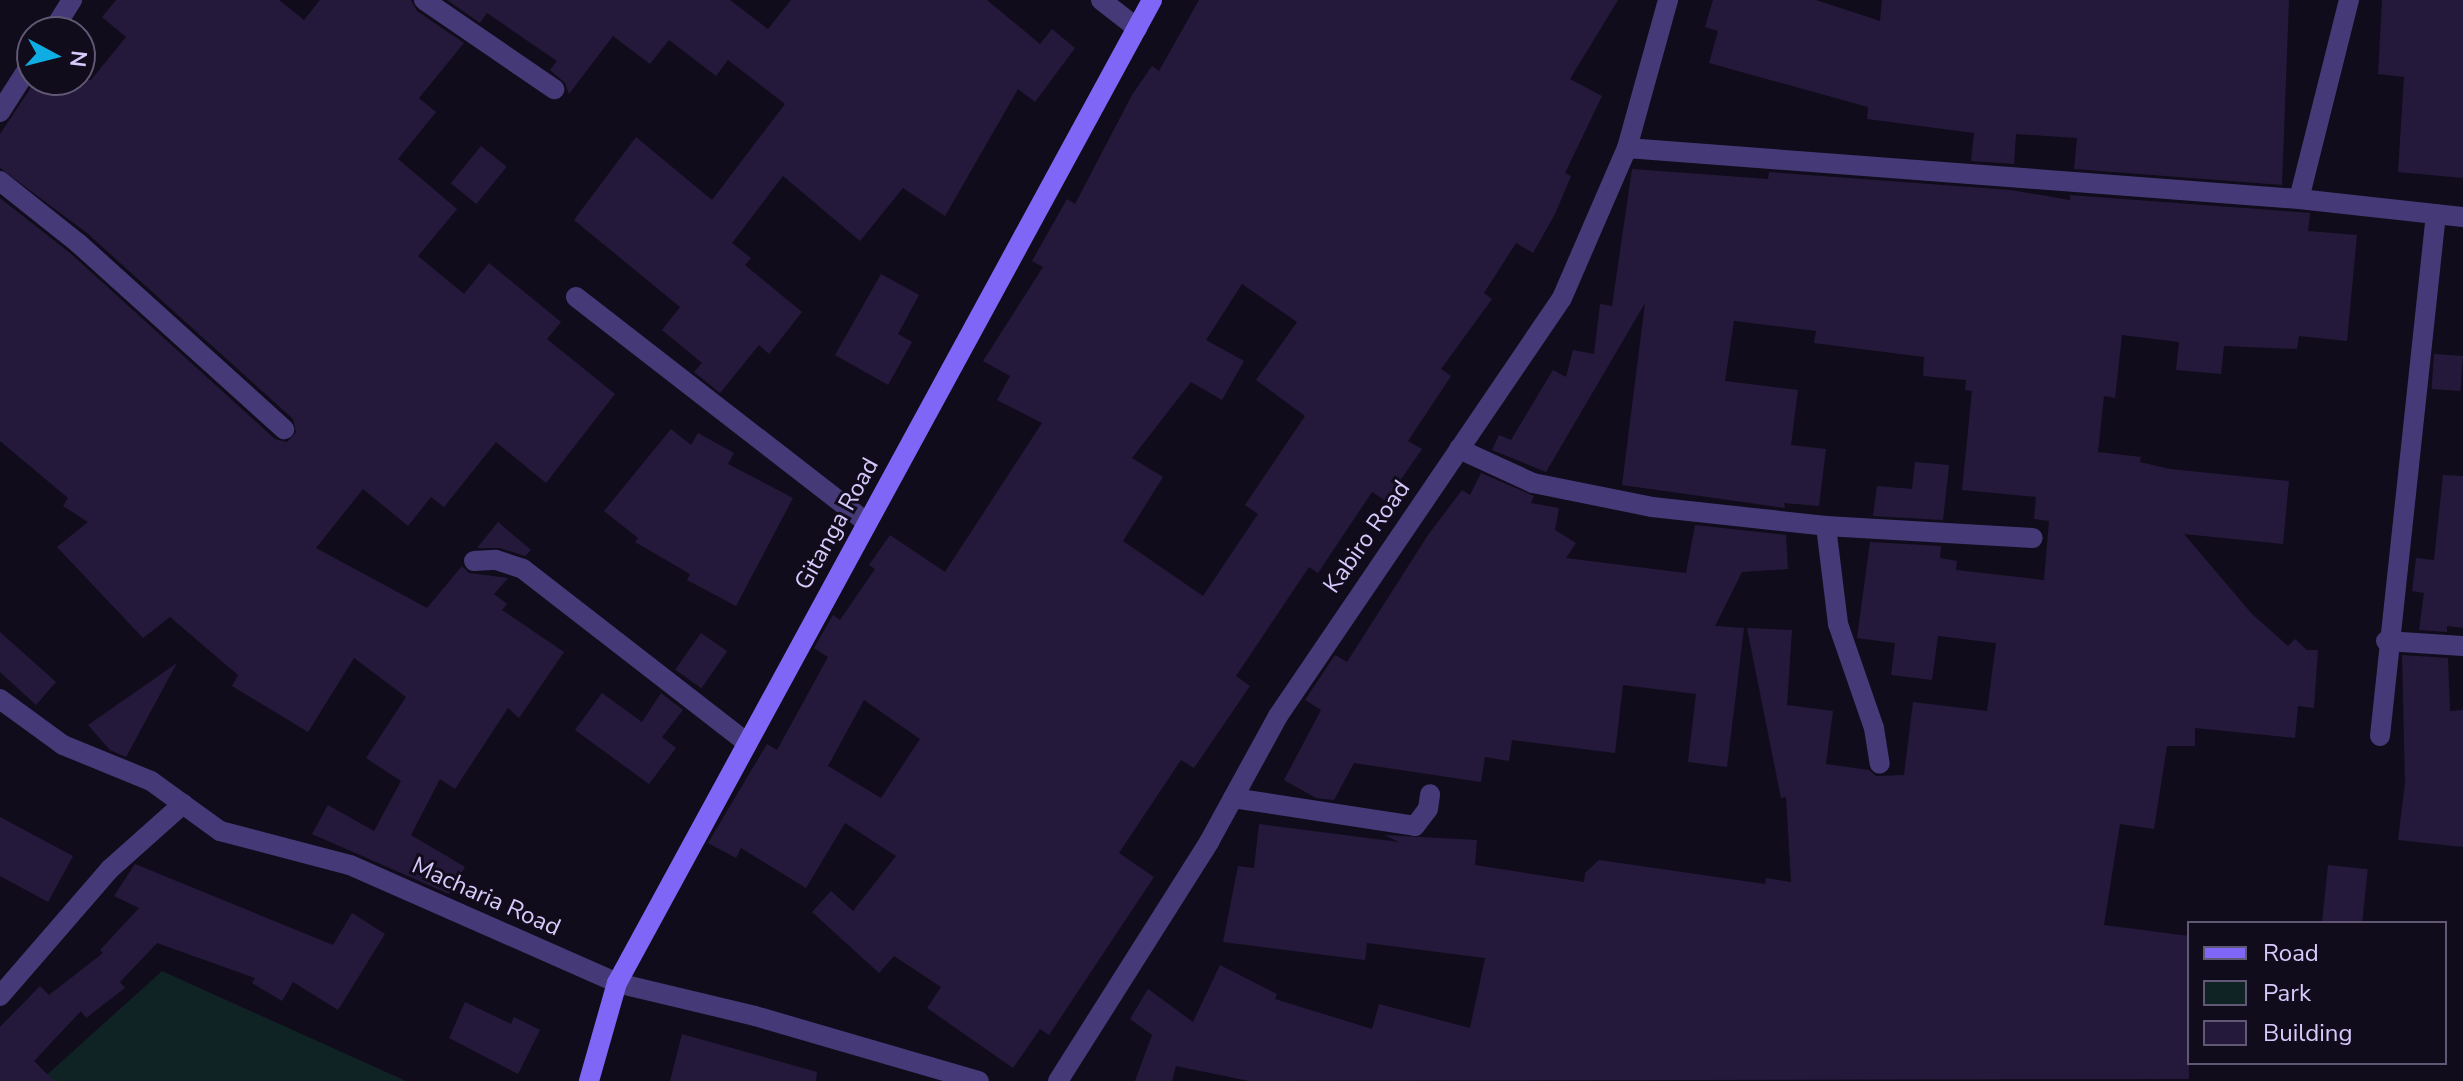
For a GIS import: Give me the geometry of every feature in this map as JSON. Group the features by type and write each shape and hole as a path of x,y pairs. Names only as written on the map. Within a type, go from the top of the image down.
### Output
{"main road":[{"name":"Gitanga Road","path":"589,1081 617,983 1152,0"}],"street":[{"path":"424,0 554,89"},
{"path":"1101,0 1137,28"},
{"name":"Kabiro Road","path":"1058,1081 1233,798 1278,716 1562,298 1627,148 1668,0"},
{"path":"2299,199 2349,0"},
{"path":"0,112 16,87"},
{"path":"1627,148 2299,199 2463,217"},
{"path":"0,181 78,243 284,429"},
{"path":"2380,736 2386,641 2436,214"},
{"path":"576,297 867,523"},
{"path":"1459,449 1533,483 1652,507 1826,526 2033,538"},
{"path":"1826,526 1838,624 1874,728 1880,764"},
{"path":"474,561 496,560 523,569 747,743"},
{"path":"2386,641 2463,646"},
{"name":"Macharia Road","path":"0,699 63,745 151,781 220,831 350,865 617,983 755,1016 979,1081"},
{"path":"1233,798 1415,826 1428,809 1430,794"},
{"path":"0,996 110,869 183,804"}],"green space":[{"path":"162,971 406,1081 40,1081"}],"building":[{"path":"116,0 279,0 304,20 320,0 411,0 417,11 464,43 419,98 436,112 398,159 457,209 418,256 464,294 489,263 561,322 547,339 615,394 546,483 496,442 444,507 431,497 408,526 363,489 316,548 427,608 462,566 469,573 508,578 494,594 507,604 502,610 564,652 519,718 508,708 455,789 440,779 411,835 465,867 449,894 312,834 328,805 374,831 401,781 366,758 406,697 354,658 308,732 232,686 238,675 170,617 143,638 57,547 88,522 63,506 68,498 0,441 0,198 70,253 275,439 287,442 296,432 293,419 87,233 0,168 0,134 25,96 96,96 96,74 126,37 102,17"},
{"path":"447,0 730,0 768,29 791,0 987,0 1040,44 1052,29 1075,48 1035,102 1018,89 945,216 903,188 860,241 783,176 732,243 751,258 745,265 802,312 769,354 759,345 720,393 694,372 702,363 662,330 680,307 574,220 636,137 712,200 785,104 728,60 716,76 669,40 650,64 613,36 569,94 565,83 550,70 557,61 487,13 480,23"},
{"path":"1199,0 1618,0 1570,79 1602,96 1565,173 1571,176 1555,214 1533,253 1516,243 1484,293 1492,299 1441,369 1451,376 1408,441 1422,449 1386,501 1372,492 1318,573 1309,567 1236,676 1250,686 1194,768 1181,760 1119,853 1154,877 1049,1035 1040,1029 1013,1068 927,1008 941,987 894,956 879,973 812,912 831,891 853,911 896,856 845,823 806,888 741,848 736,858 708,843 767,744 777,750 828,657 814,648 833,615 840,620 875,569 869,565 890,535 945,572 1042,423 997,400 1010,376 983,361 1043,267 1032,261 1067,199 1075,204 1132,95 1152,66 1159,71","holes":["1242,284 1297,322 1256,380 1305,416 1245,505 1258,514 1203,596 1123,541 1163,477 1132,458 1191,382 1222,400 1244,361 1206,340","864,700 920,739 881,798 828,766"]},
{"path":"1713,0 1816,0 1880,21 1882,0 2289,0 2282,185 2074,169 2077,138 2016,134 2014,164 1971,161 1974,133 1867,119 1868,107 1709,63 1718,31 1705,27"},
{"path":"2382,0 2463,0 2463,178 2398,172 2404,77 2378,74"},
{"path":"481,146 507,167 476,204 451,183"},
{"path":"1632,169 1768,179 1769,172 2011,190 2070,200 2070,195 2310,213 2308,231 2357,235 2347,341 2299,336 2297,349 2224,346 2221,374 2176,370 2179,342 2122,335 2115,398 2104,396 2098,452 2141,457 2140,462 2170,469 2289,481 2283,544 2184,534 2252,614 2288,646 2295,639 2307,650 2318,650 2314,708 2298,706 2295,738 2195,728 2195,746 2167,746 2154,829 2120,824 2104,925 2187,936 2189,1079 1249,1081 1176,1066 1172,1081 1135,1081 1152,1035 1130,1019 1148,989 1193,1022 1220,965 1277,994 1275,999 1372,1029 1379,1004 1470,1028 1485,958 1367,943 1365,960 1223,942 1238,866 1254,868 1259,824 1399,842 1384,835 1477,840 1475,865 1584,882 1585,873 1599,860 1765,884 1766,878 1791,882 1786,797 1781,798 1747,628 1792,630 1787,705 1833,711 1826,764 1869,770 1876,776 1904,775 1913,702 1987,711 1996,643 1938,636 1932,680 1891,675 1895,643 1857,638 1870,542 1941,546 1940,558 1957,561 1956,570 2044,580 2049,521 2034,519 2036,497 1962,490 1972,391 1965,390 1966,380 1923,376 1924,357 1814,343 1816,331 1734,321 1725,381 1798,390 1791,445 1826,449 1819,506 1784,503 1785,508 1622,485 1645,303 1546,472 1492,450 1499,435 1511,440 1553,370 1566,377 1573,350 1594,354 1600,304 1612,306"},
{"path":"881,274 919,295 898,334 912,342 888,385 835,355"},
{"path":"2434,354 2463,356 2460,391 2432,389"},
{"path":"671,429 691,445 698,433 734,453 728,464 793,498 736,606 687,580 690,574 635,542 638,538 604,511"},
{"path":"1915,462 1949,465 1943,520 1873,516 1877,486 1912,489"},
{"path":"1481,473 1534,496 1531,503 1559,508 1555,530 1576,543 1566,558 1686,573 1695,525 1786,535 1788,569 1742,572 1715,626 1744,628 1727,767 1688,762 1696,694 1623,685 1615,753 1512,740 1509,761 1485,757 1481,782 1354,763 1334,800 1316,798 1284,780 1321,710 1305,700 1335,655 1347,662 1428,535 1462,490 1470,495"},
{"path":"2443,475 2463,476 2463,628 2447,626 2447,632 2419,630 2424,593 2412,591 2416,558 2434,560"},
{"path":"498,522 531,550 525,556 500,548 477,548"},
{"path":"0,632 56,682 36,705 0,672"},
{"path":"701,633 727,651 701,688 675,670"},
{"path":"2402,655 2448,658 2450,711 2463,710 2463,847 2398,840 2405,783"},
{"path":"177,663 126,757 110,750 88,725"},
{"path":"602,693 642,722 661,693 683,710 662,737 676,748 649,784 575,730"},
{"path":"0,817 73,856 48,902 0,876"},
{"path":"135,864 333,945 352,913 385,934 338,1010 293,982 282,1001 252,983 255,978 157,943 120,982 125,988 86,1018 81,1011 34,1061 54,1081 0,1081 0,1027 40,986 49,995 103,953 100,950 139,908 114,896"},
{"path":"2328,865 2368,869 2362,921 2322,921"},
{"path":"465,1002 511,1024 514,1017 540,1030 518,1074 449,1038"},
{"path":"682,1034 817,1072 816,1081 670,1081"}]}
